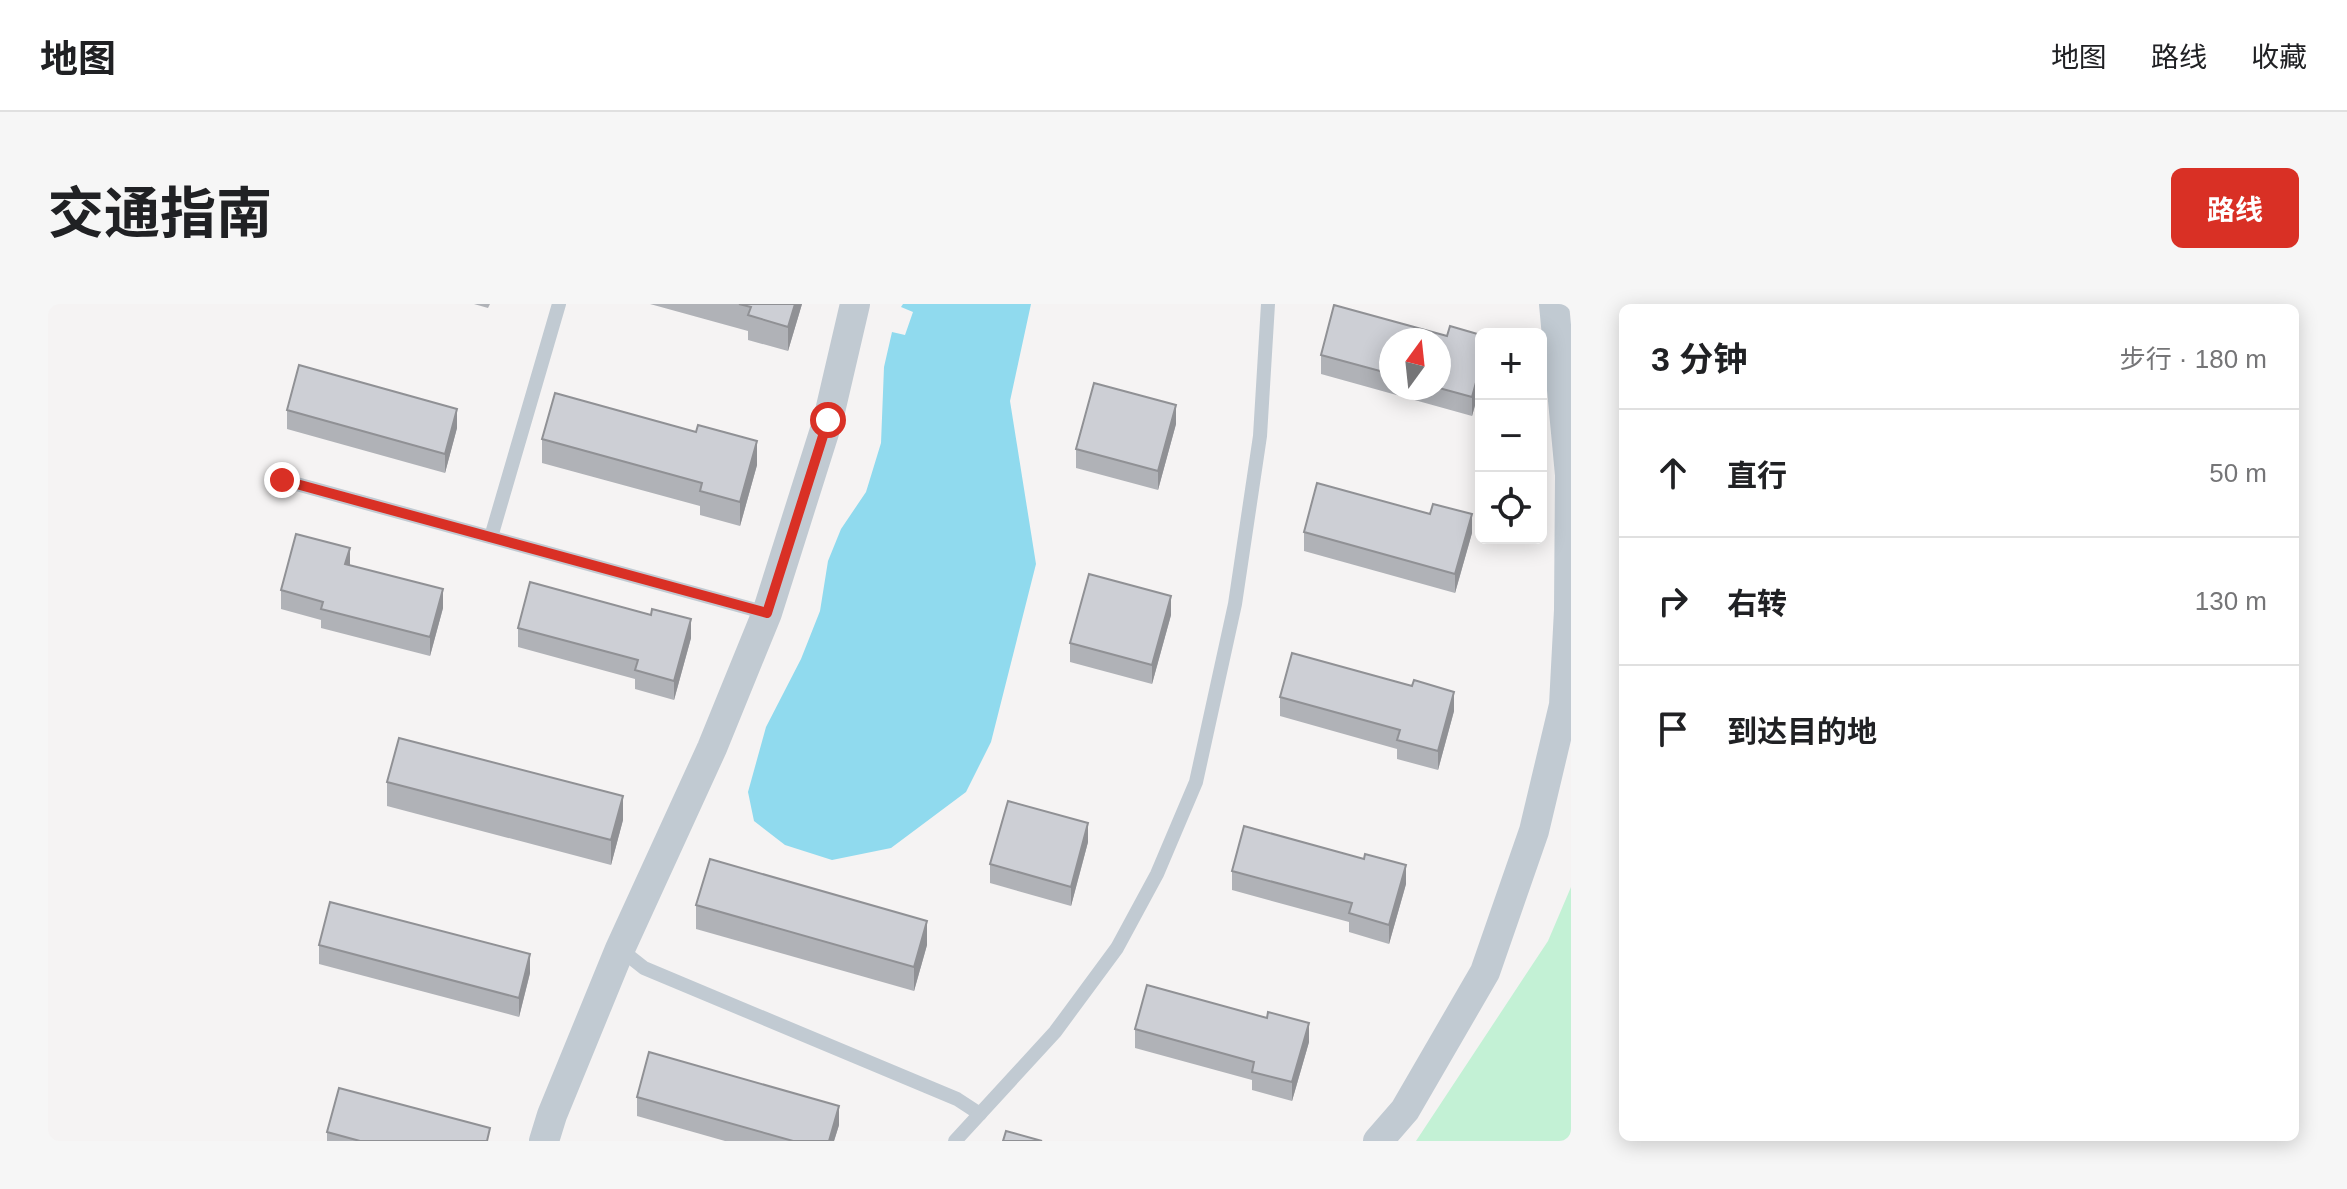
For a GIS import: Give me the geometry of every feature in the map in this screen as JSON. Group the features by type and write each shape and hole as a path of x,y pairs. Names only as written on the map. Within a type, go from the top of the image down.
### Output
{"street":[{"path":"544,1141 620,949 712,748 767,613 828,420 855,304"},
{"path":"1378,1141 1405,1110 1485,972 1534,831 1564,705 1569,610 1570,475 1554,304"}],"lane":[{"path":"491,537 559,304"},
{"path":"955,1141 1055,1032 1117,948 1157,874 1196,782 1238,589 1260,436 1268,304"},
{"path":"282,480 767,613"},
{"path":"620,949 644,968 957,1099 980,1114"}],"green space":[{"path":"1571,887 1571,1141 1416,1141 1548,941"}],"water":[{"path":"903,304 1031,304 1010,401 1036,564 991,742 966,792 891,848 832,860 785,845 754,821 748,792 766,727 801,659 820,611 828,561 841,529 866,492 881,443 884,367 892,332 905,335 913,312 901,307"}],"building":[{"path":"739,304 795,304 788,327 748,315 751,307"},
{"path":"1334,305 1418,328 1379,328 1379,371 1321,355"},
{"path":"1450,326 1475,333 1475,386 1472,397 1451,391"},
{"path":"299,365 457,409 445,454 287,410"},
{"path":"1094,383 1176,405 1158,471 1076,449"},
{"path":"555,393 696,432 698,425 757,441 740,502 700,491 702,483 542,439"},
{"path":"1317,483 1430,514 1433,504 1472,514 1455,574 1304,532"},
{"path":"296,534 350,548 345,564 443,589 430,637 321,609 323,602 281,590"},
{"path":"1089,574 1171,596 1152,665 1070,643"},
{"path":"530,582 651,615 652,609 691,619 674,681 635,670 638,660 518,628"},
{"path":"1292,653 1412,686 1414,680 1454,692 1438,751 1397,740 1400,730 1280,697"},
{"path":"399,738 623,796 611,840 387,782"},
{"path":"1008,801 1088,823 1071,887 990,864"},
{"path":"1244,826 1364,859 1365,854 1406,865 1389,925 1349,913 1352,903 1232,871"},
{"path":"710,859 927,921 914,967 696,905"},
{"path":"330,902 530,954 519,998 319,945"},
{"path":"1147,985 1267,1018 1268,1012 1309,1023 1292,1082 1252,1072 1254,1062 1135,1029"},
{"path":"649,1052 839,1106 829,1141 793,1141 637,1097"},
{"path":"339,1088 490,1128 487,1141 360,1141 327,1132"},
{"path":"1006,1131 1042,1141 1003,1141"}],"route":[{"path":"282,480 767,613 828,420"}]}
